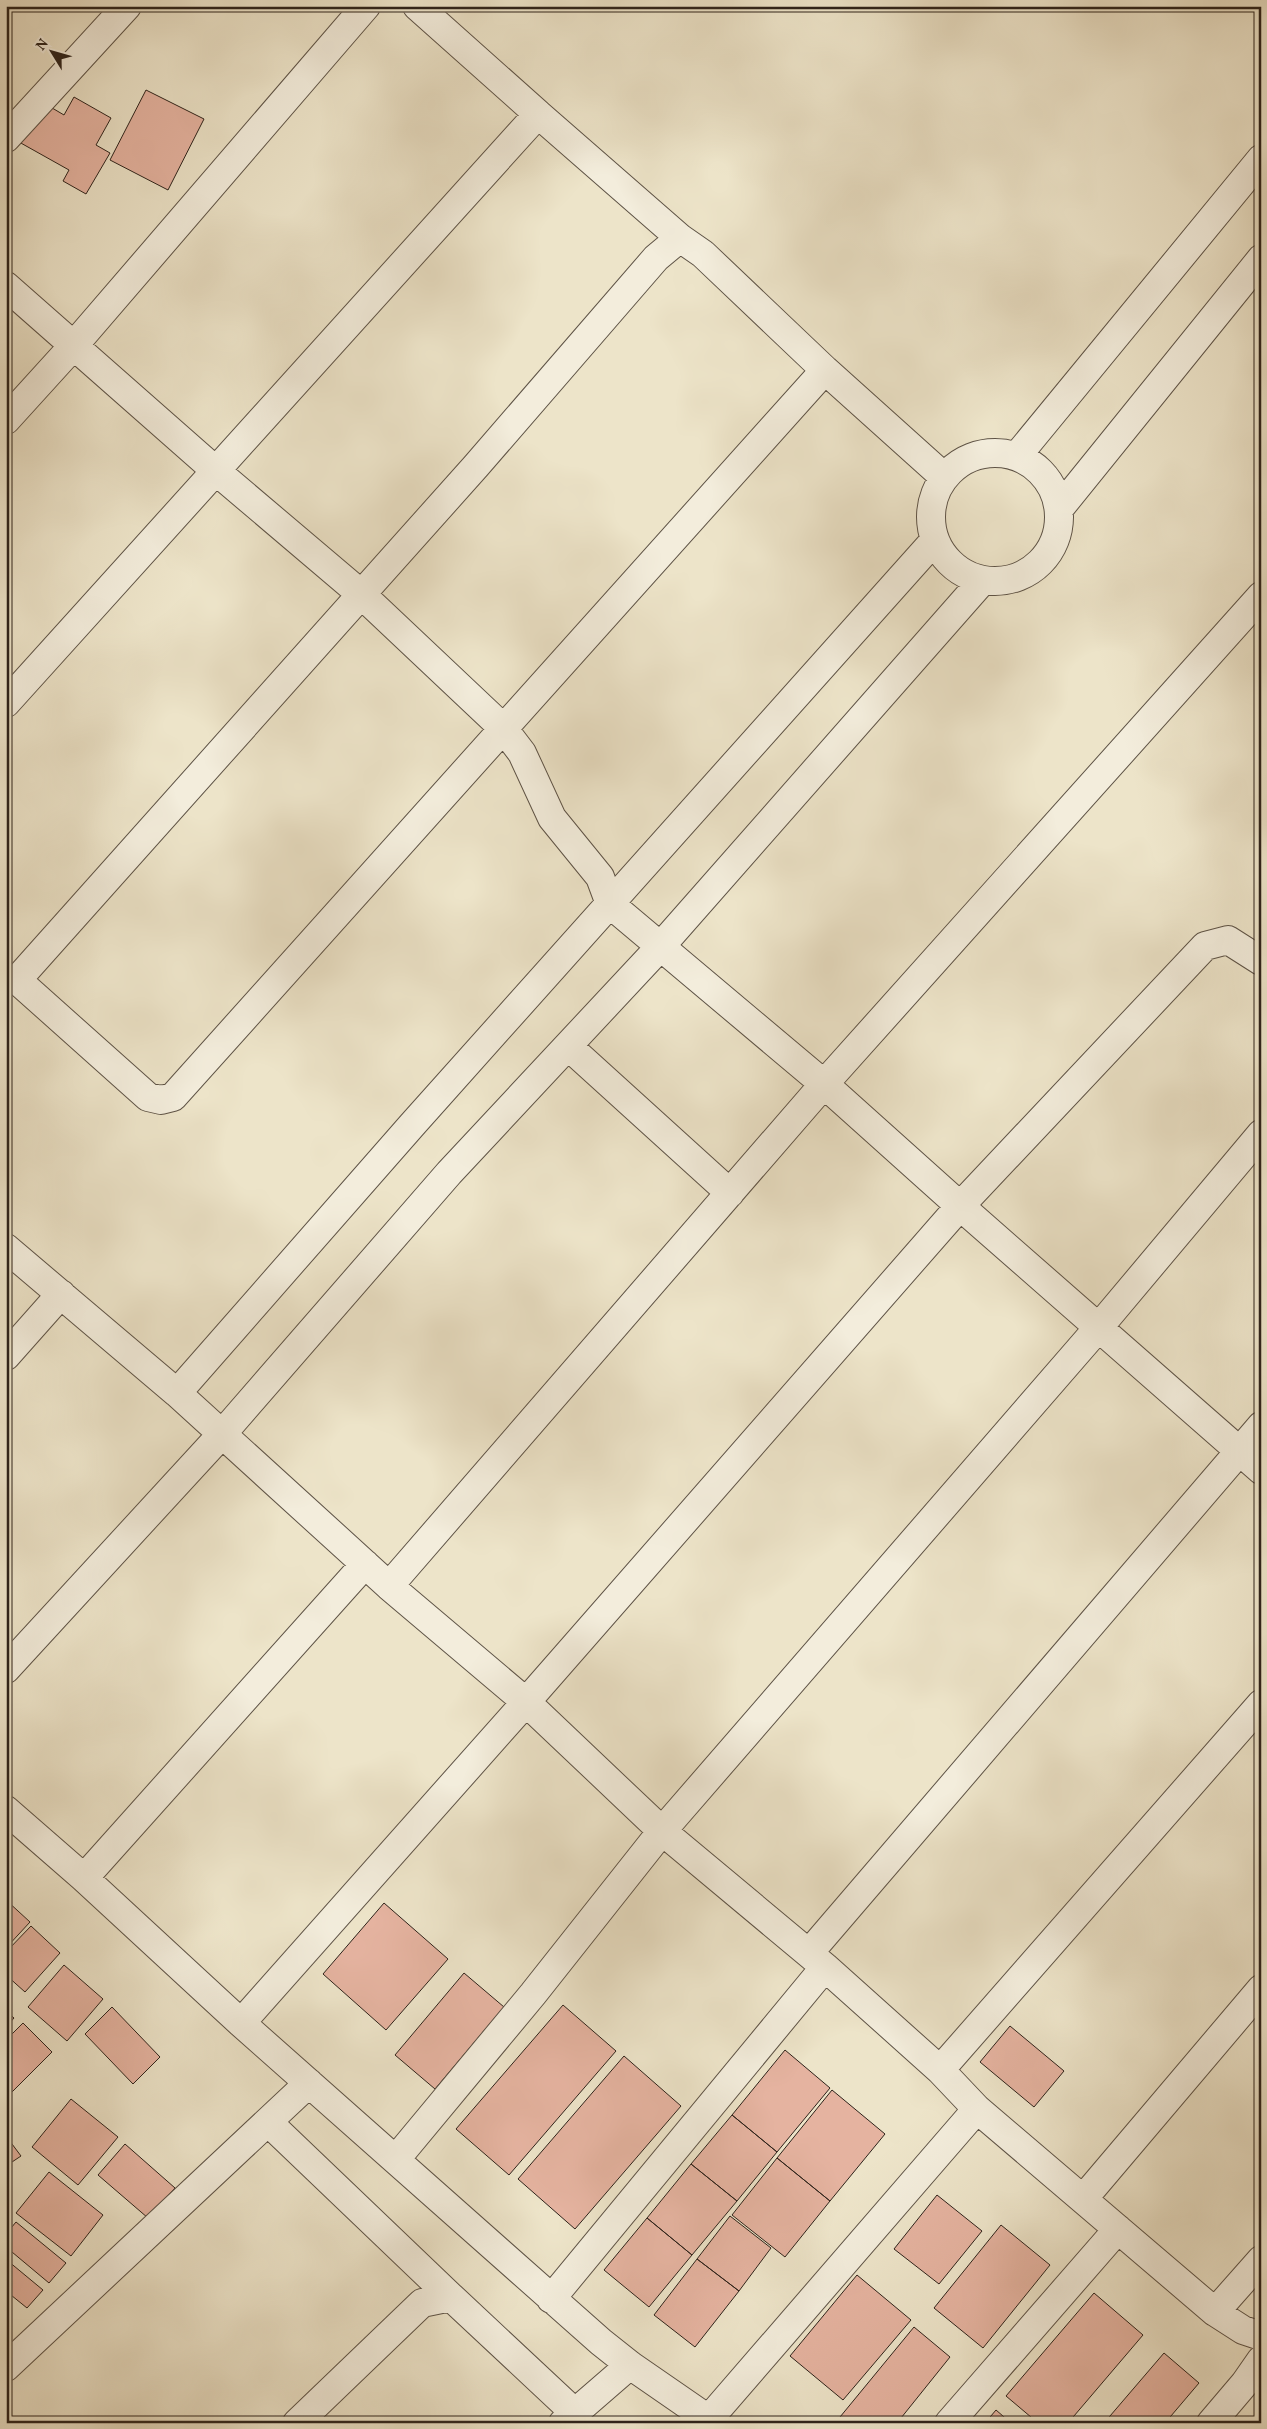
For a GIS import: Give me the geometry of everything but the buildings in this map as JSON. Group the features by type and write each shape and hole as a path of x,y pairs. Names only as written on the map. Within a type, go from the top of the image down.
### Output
{"street":[{"path":"6,138 127,6"},
{"path":"6,420 75,344 366,6"},
{"path":"417,6 680,238 703,254 824,370 944,477"},
{"path":"6,703 538,114"},
{"path":"1017,456 1261,159"},
{"path":"680,238 656,258 470,473 11,975 148,1097 161,1100 173,1097 824,370"},
{"path":"1059,509 1261,259"},
{"path":"6,286 75,344 216,471 361,594 503,728 522,753 552,818 600,877 610,904 824,1084 1261,1470"},
{"path":"997,452 1017,456 1037,468 1052,487 1059,509 1057,533 1047,555 1030,571 1008,580 983,580 963,574 946,559 934,541 930,519 933,497 944,477 959,463 977,454 997,452"},
{"path":"177,1394 934,541"},
{"path":"6,1669 222,1434 449,1173 660,947 983,580"},
{"path":"389,1586 824,1084 1261,596"},
{"path":"241,2023 526,1702 960,1206 1206,946 1228,940 1261,961"},
{"path":"568,1046 730,1192"},
{"path":"396,2159 533,1994 662,1831 1099,1327 1261,1134"},
{"path":"6,1248 177,1394 389,1586 526,1702 662,1831 817,1960 940,2070 977,2109 1215,2312 1243,2330 1261,2336"},
{"path":"6,1356 61,1294"},
{"path":"551,2299 817,1960 1239,1450 1261,1426"},
{"path":"84,1878 365,1564"},
{"path":"940,2070 1261,1704"},
{"path":"6,1810 84,1878 241,2023 551,2299 630,2365 711,2421 977,2109"},
{"path":"1083,2199 1261,1989"},
{"path":"6,2367 309,2083"},
{"path":"268,2122 452,2296 569,2418 630,2365"},
{"path":"949,2423 1118,2229"},
{"path":"1215,2312 1261,2260"},
{"path":"297,2423 422,2303 452,2296"},
{"path":"1210,2423 1245,2383 1261,2360"}]}
